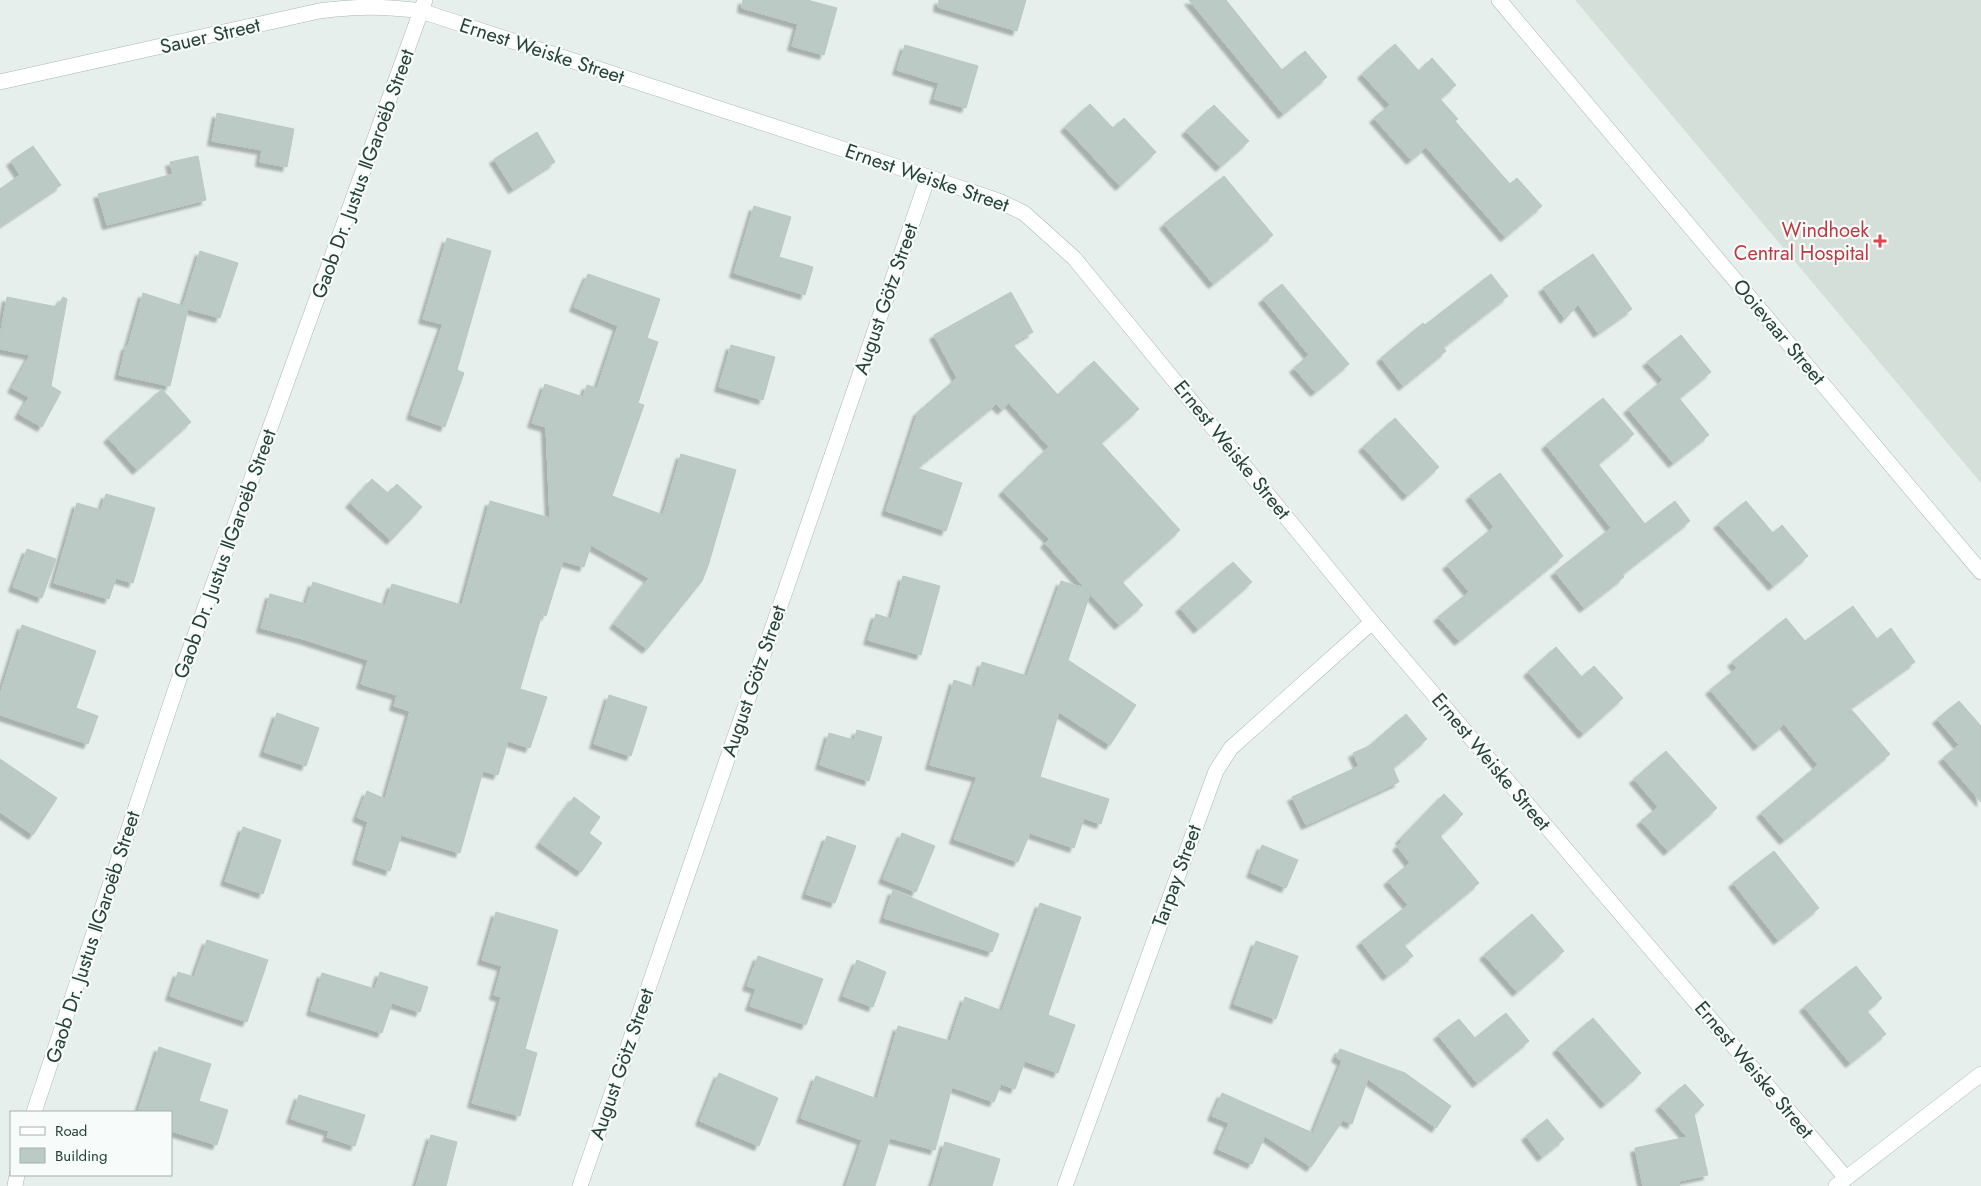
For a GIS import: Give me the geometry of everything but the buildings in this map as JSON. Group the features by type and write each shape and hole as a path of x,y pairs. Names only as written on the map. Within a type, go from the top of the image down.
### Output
{"street":[{"name":"Ooievaar Street","path":"1499,0 1981,572"},
{"name":"Sauer Street","path":"0,82 319,11 357,6 423,6"},
{"name":"Ernest Weiske Street","path":"423,6 999,201 1024,213 1074,258 1372,622 1841,1182"},
{"name":"Gaob Dr. Justus ǁGaroëb Street","path":"34,1111 177,685 423,6"},
{"name":"August Götz Street","path":"580,1186 928,177"},
{"name":"Tarpay Street","path":"1065,1186 1216,771 1231,748 1372,622"},
{"path":"1841,1182 1981,1074"}],"shaded area":[{"name":"Windhoek Central Hospital","path":"1575,0 1981,0 1981,483"}],"place":[{"name":"Windhoek Central Hospital","path":"1880,241"}]}
